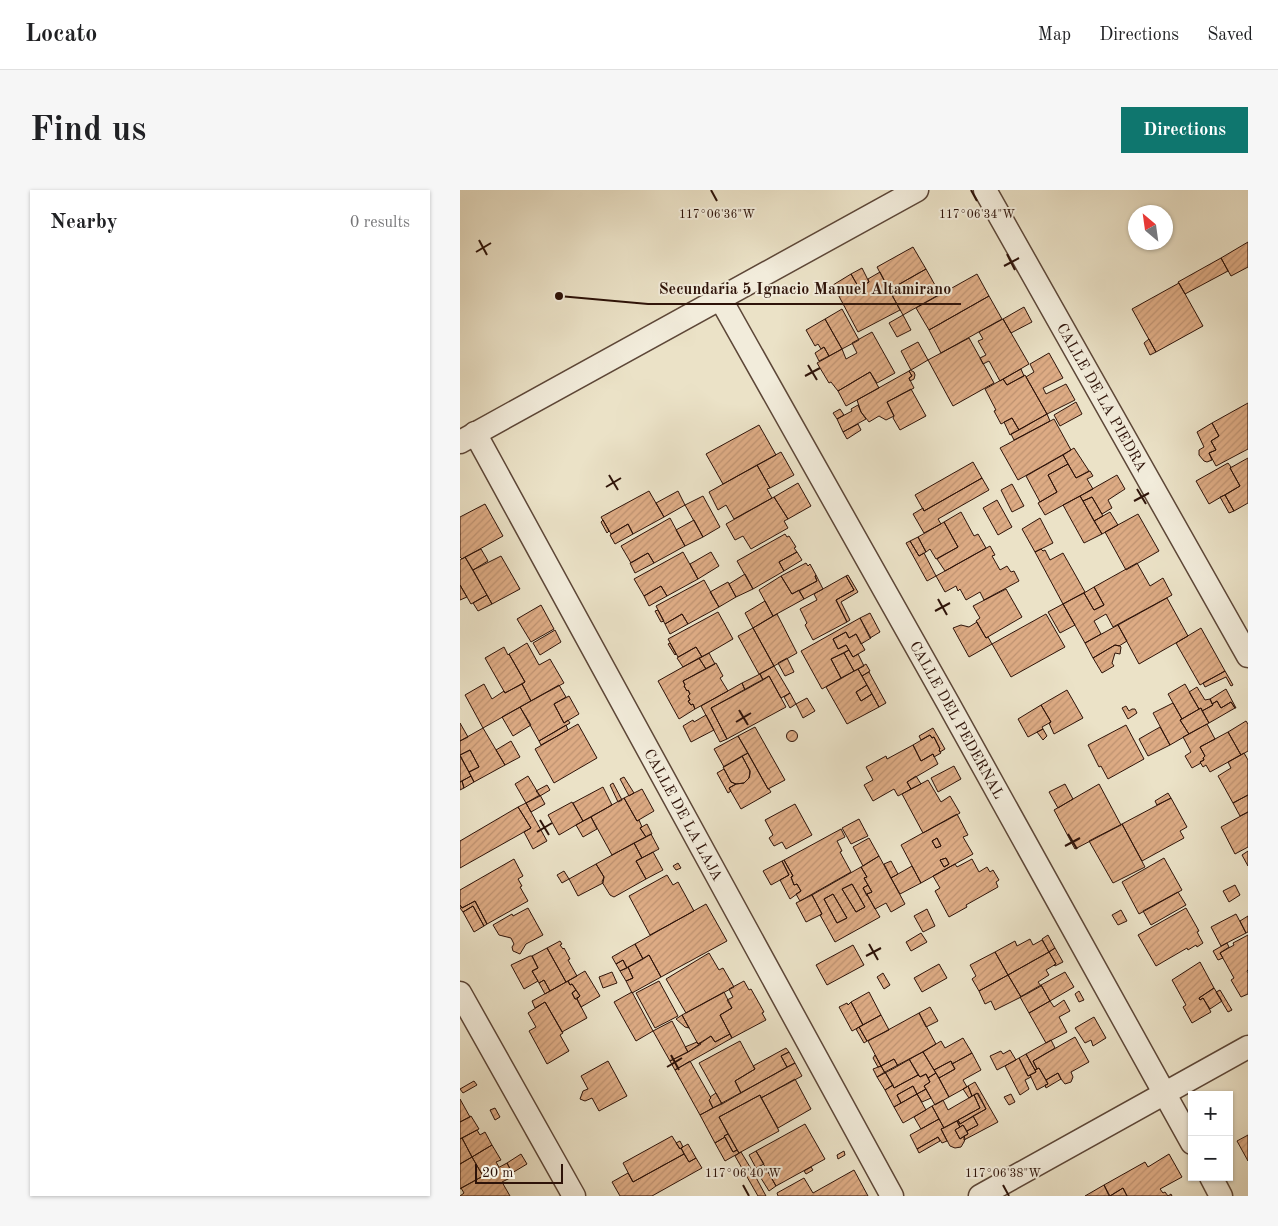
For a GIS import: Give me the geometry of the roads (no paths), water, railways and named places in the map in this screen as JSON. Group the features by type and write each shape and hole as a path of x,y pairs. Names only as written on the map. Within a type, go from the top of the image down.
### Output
{"street":[{"path":"468,438 917,190"},
{"name":"CALLE DE LA PIEDRA","path":"985,190 1248,656"},
{"name":"CALLE DEL PEDERNAL","path":"720,298 953,712 1188,1136"},
{"name":"CALLE DE LA LAJA","path":"468,438 892,1196"},
{"path":"460,993 574,1196"},
{"path":"980,1196 1248,1047"},
{"path":"1213,1181 1221,1196"}],"place":[{"name":"Secundaria 5 Ignacio Manuel Altamirano","path":"559,296"}]}
